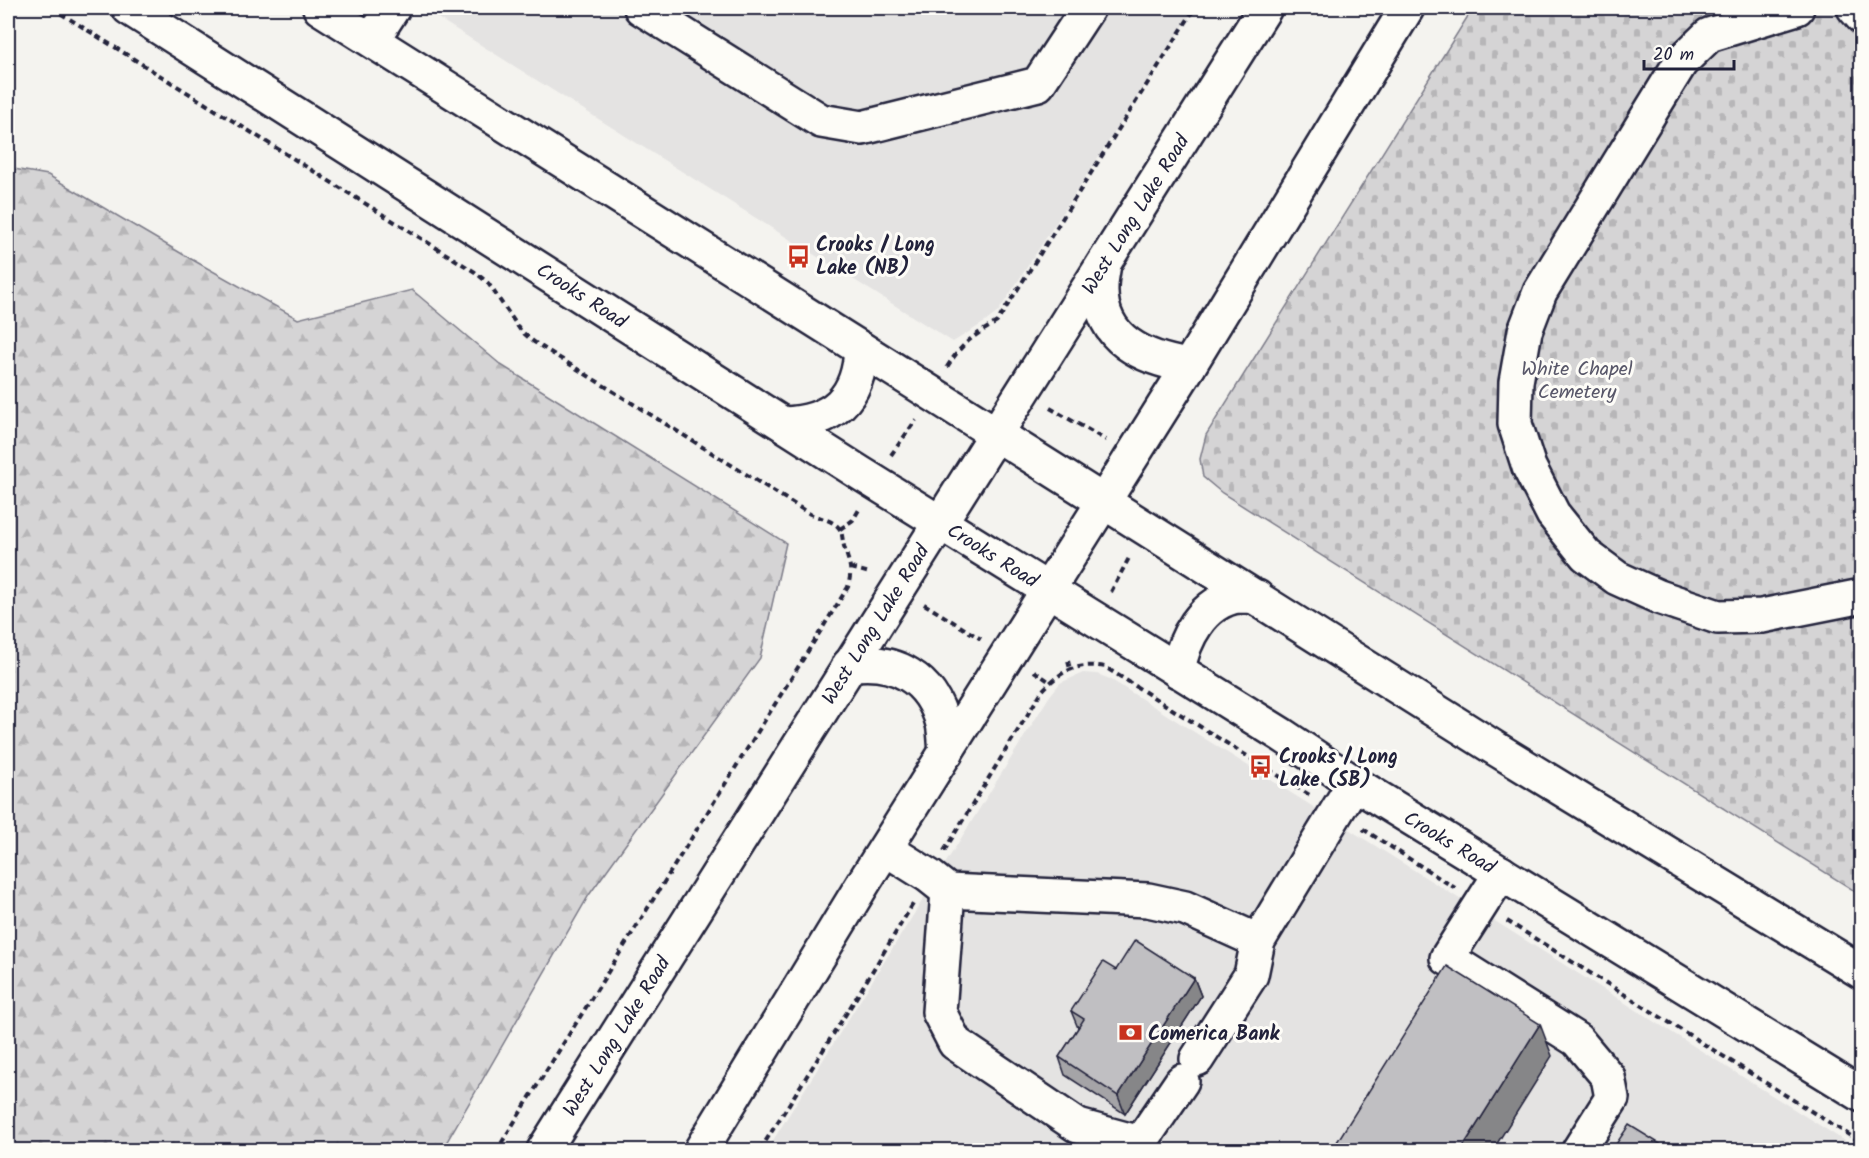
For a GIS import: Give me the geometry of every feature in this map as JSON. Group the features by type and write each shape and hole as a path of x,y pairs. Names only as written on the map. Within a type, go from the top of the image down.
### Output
{"main road":[{"name":"Crooks Road","path":"129,8 784,424 1282,735 1354,783 1862,1095"},
{"path":"320,8 1493,747 1862,972"},
{"path":"372,40 393,8"},
{"path":"641,8 821,121 861,128 1038,84 1088,8"},
{"name":"West Long Lake Road","path":"544,1150 1265,8"},
{"path":"701,1150 885,849 1189,366 1407,8"},
{"path":"1797,8 1709,36 1681,62 1540,292 1525,331 1516,382 1515,424 1529,467 1553,514 1586,555 1617,578 1659,597 1718,617 1762,615 1862,596"},
{"path":"1854,8 1862,17"},
{"path":"1104,262 1102,303 1117,333 1140,353 1158,360 1189,366"},
{"path":"784,424 803,423 820,418 837,407 856,382 861,349"},
{"path":"1178,671 1188,636 1201,617 1218,604 1237,596 1257,597"},
{"path":"849,665 867,662 886,664 904,670 920,682 933,700 943,724 946,753"},
{"path":"885,849 929,876 934,882 939,1012 955,1043 1078,1125 1140,1143 1251,975 1258,941 1354,783"},
{"path":"1501,873 1447,958 1577,1040 1608,1077 1612,1098 1579,1150"},
{"path":"934,882 1148,900 1185,908 1258,941"},
{"path":"1817,1067 1840,1071 1862,1067"}],"path":[{"path":"52,8 475,272 488,283 521,331 534,342 810,514 834,523 840,529 851,568 848,587 497,1150"},
{"path":"947,368 965,343 997,322 1195,8"},
{"path":"1043,404 1109,442"},
{"path":"888,459 918,416"},
{"path":"840,529 853,520"},
{"path":"1108,598 1133,551"},
{"path":"851,568 868,572"},
{"path":"919,601 985,641"},
{"path":"1068,661 1070,669"},
{"path":"760,1150 856,998 934,882 1042,692 1060,674 1092,664 1105,667 1317,800"},
{"path":"1043,677 1050,682"},
{"path":"1353,823 1462,893"},
{"path":"1500,917 1861,1147"}],"shaded area":[{"path":"422,8 1195,8 998,312 953,342"},
{"path":"1083,673 1097,674 1110,679 1859,1150 767,1150 1049,697 1060,683"}],"green space":[{"name":"White Chapel Cemetery","path":"1473,8 1861,8 1861,895 1222,493 1203,477 1200,459 1206,435"},
{"path":"8,168 48,175 298,319 412,290 501,365 786,543 760,658 589,895 442,1150 8,1150"}],"building":[{"name":"Comerica Bank","path":"1135,940 1194,978 1118,1096 1059,1057 1084,1019 1071,1011 1103,962 1116,970"},
{"path":"1447,966 1540,1024 1461,1150 1332,1150"},
{"path":"1629,1125 1670,1150 1612,1150"}],"place":[{"name":"Crooks / Long Lake (NB)","path":"798,256"},
{"name":"Crooks / Long Lake (SB)","path":"1261,767"},
{"name":"Comerica Bank","path":"1130,1033"}]}
